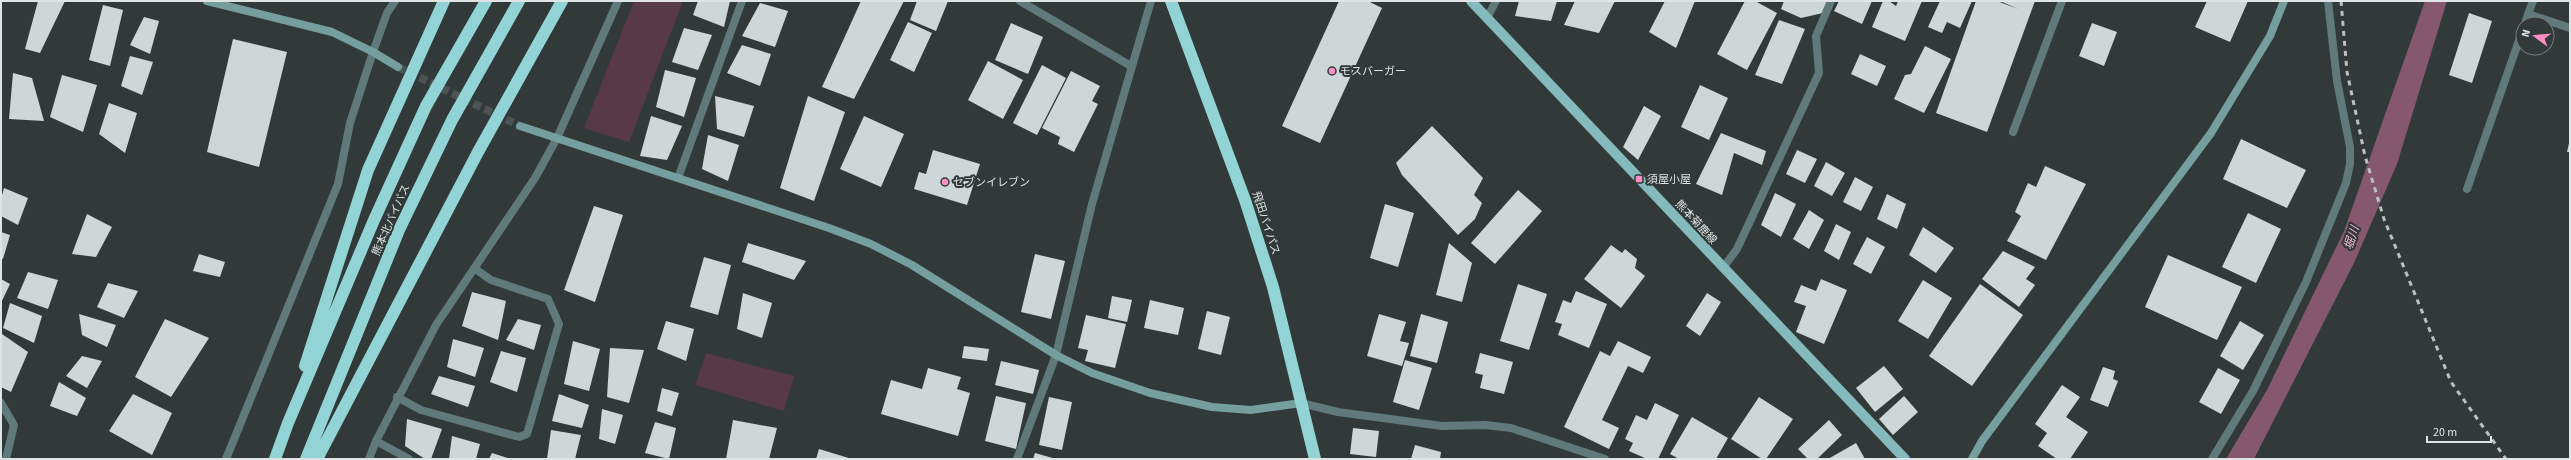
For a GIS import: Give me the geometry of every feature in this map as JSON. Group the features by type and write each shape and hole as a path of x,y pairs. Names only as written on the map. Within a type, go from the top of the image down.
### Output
{"highway":[{"path":"288,423 326,297 368,170 444,1"},
{"name":"熊本北バイパス","path":"275,459 288,423 426,106 486,1"},
{"name":"熊本北バイパス","path":"306,459 399,230 452,120 519,1"},
{"path":"317,459 478,152 562,1"},
{"name":"飛田バイパス","path":"1171,1 1245,200 1273,287 1315,459"}],"main road":[{"name":"熊本菊鹿線","path":"1471,1 1905,459"}],"street":[{"path":"207,1 332,32 373,52 398,67"},
{"path":"226,459 338,184 350,123 387,13 395,1"},
{"path":"369,459 397,397 436,326 535,178 557,138 618,1"},
{"path":"678,178 742,1"},
{"path":"1020,1 1131,66"},
{"path":"1016,459 1056,355 1092,204 1151,1"},
{"path":"1487,18 1496,1"},
{"path":"1723,268 1738,249 1819,73 1816,36 1831,1"},
{"path":"2013,132 2062,1"},
{"path":"1972,459 1982,441 2211,133 2270,36 2284,1"},
{"path":"2212,459 2254,391 2306,282 2346,183 2350,164 2350,147 2337,81 2328,1"},
{"path":"2533,1 2528,14 2570,28"},
{"path":"2467,189 2515,51"},
{"path":"520,126 871,244 912,265 1056,355 1092,373 1150,393 1212,407 1250,410 1301,404 1338,412 1442,426 1485,425 1511,428 1605,459"},
{"path":"397,397 421,410 519,438 527,434 559,324 548,299 491,280 474,268"},
{"path":"1,403 14,425 6,459"},
{"path":"376,441 408,459"}],"shaded area":[{"path":"634,1 683,1 629,142 584,128"},
{"path":"706,353 794,376 784,411 695,385"}],"water":[{"name":"堀川","path":"2425,1 2447,1 2397,164 2354,263 2254,459 2226,459 2267,390 2344,231"}],"building":[{"path":"38,1 65,1 40,53 25,49"},
{"path":"698,1 730,1 724,27 693,15"},
{"path":"861,1 904,1 854,99 822,87"},
{"path":"917,1 948,1 936,31 910,20"},
{"path":"1339,1 1368,1 1382,8 1320,143 1282,126"},
{"path":"1519,1 1557,1 1551,21 1515,16"},
{"path":"1575,1 1615,1 1599,33 1564,25"},
{"path":"1665,1 1695,1 1676,48 1649,32"},
{"path":"1745,1 1755,1 1777,13 1747,70 1717,54"},
{"path":"1784,1 1827,1 1823,13 1801,18 1781,9"},
{"path":"1839,1 1872,1 1862,24 1834,11"},
{"path":"1883,1 1889,1 1896,6 1898,1 1922,1 1905,41 1872,27"},
{"path":"1940,1 1972,1 1960,28 1947,22 1942,33 1928,27"},
{"path":"1976,1 1997,1 2018,9 2000,1 2035,1 1987,132 1936,113"},
{"path":"2207,1 2248,1 2230,42 2195,27"},
{"path":"760,3 788,11 775,47 742,36"},
{"path":"103,5 123,10 110,66 89,60"},
{"path":"2469,13 2492,21 2472,83 2449,75"},
{"path":"144,17 159,21 150,54 130,45"},
{"path":"1779,20 1805,29 1782,84 1755,75"},
{"path":"908,22 932,33 914,72 890,60"},
{"path":"1011,23 1043,37 1028,74 995,60"},
{"path":"2092,23 2117,32 2104,66 2079,56"},
{"path":"684,28 712,35 698,70 672,62"},
{"path":"233,39 287,52 259,167 207,152"},
{"path":"742,45 771,54 760,86 727,73"},
{"path":"1925,46 1951,59 1924,113 1894,99 1905,75 1911,74"},
{"path":"1860,54 1886,66 1877,86 1851,74"},
{"path":"130,56 153,62 142,95 121,86"},
{"path":"988,61 1023,80 1003,119 968,100"},
{"path":"1042,65 1066,78 1037,135 1013,123"},
{"path":"665,70 696,78 684,117 656,107"},
{"path":"1071,71 1100,86 1092,101 1098,104 1074,152 1058,144 1060,137 1042,128"},
{"path":"13,73 32,78 44,121 9,119"},
{"path":"62,75 97,85 83,132 50,117"},
{"path":"1700,85 1728,98 1709,140 1681,127"},
{"path":"715,96 754,106 744,137 717,129"},
{"path":"808,96 845,112 814,201 780,188"},
{"path":"109,103 137,113 125,153 99,134"},
{"path":"1644,106 1661,116 1638,160 1623,147"},
{"path":"651,116 682,126 667,160 640,156"},
{"path":"864,116 904,134 881,187 840,169"},
{"path":"1432,126 1483,178 1474,195 1482,203 1475,219 1458,235 1402,175 1396,163"},
{"path":"1721,133 1766,151 1762,165 1734,153 1722,195 1696,184"},
{"path":"708,135 739,145 728,181 702,169"},
{"path":"2241,139 2306,170 2287,208 2223,179"},
{"path":"2570,139 2570,152 2567,152"},
{"name":"セブンイレブン","path":"933,150 980,164 967,205 914,189 919,172 926,174"},
{"path":"1797,150 1817,159 1805,183 1786,174"},
{"path":"1826,162 1845,173 1832,196 1814,186"},
{"path":"2045,166 2086,184 2046,260 2007,241 2021,216 2015,212 2028,183 2036,187"},
{"path":"1855,177 1873,187 1861,211 1843,202"},
{"path":"4,188 28,198 18,225 1,216 1,199"},
{"path":"1518,190 1542,211 1495,264 1471,243"},
{"path":"1775,193 1796,204 1781,237 1761,225"},
{"path":"1887,194 1906,204 1897,229 1877,219"},
{"path":"1385,204 1414,213 1398,267 1370,258"},
{"path":"594,206 623,215 595,302 564,290"},
{"path":"1809,210 1824,220 1809,249 1793,239"},
{"path":"2248,213 2281,229 2256,283 2222,267"},
{"path":"87,214 112,227 96,257 72,254"},
{"path":"1836,224 1851,232 1839,260 1824,251"},
{"path":"1923,227 1954,248 1936,273 1909,255"},
{"path":"1,232 10,235 3,259 1,258"},
{"path":"1867,237 1885,247 1871,274 1853,264"},
{"path":"748,243 806,261 794,280 742,262"},
{"path":"1449,243 1472,263 1462,302 1436,295"},
{"path":"1611,245 1622,253 1625,249 1637,259 1635,268 1645,276 1621,308 1584,279"},
{"path":"2003,251 2035,267 2026,279 2035,285 2019,307 1982,279"},
{"path":"199,254 225,262 220,277 193,271"},
{"path":"1035,254 1065,261 1051,319 1021,312"},
{"path":"2168,255 2242,287 2217,340 2145,307"},
{"path":"704,257 731,265 718,315 690,307"},
{"path":"28,272 58,280 48,309 17,298"},
{"path":"1,279 10,284 1,303"},
{"path":"1821,279 1847,290 1824,344 1796,332 1806,306 1794,302 1801,285 1816,291"},
{"path":"1923,280 1952,298 1928,339 1898,321"},
{"path":"108,283 138,291 124,318 97,307"},
{"path":"1518,284 1547,294 1529,350 1500,341"},
{"path":"1980,284 2023,315 1972,386 1929,356"},
{"path":"1576,291 1607,304 1589,348 1558,335 1562,324 1555,322 1563,300 1571,303"},
{"path":"472,292 506,301 498,340 462,326"},
{"path":"743,293 772,303 762,338 737,329"},
{"path":"1707,293 1721,302 1700,336 1686,326"},
{"path":"1112,296 1132,300 1127,322 1108,318"},
{"path":"1150,300 1184,308 1178,335 1144,328"},
{"path":"10,303 42,316 34,343 3,328"},
{"path":"1207,311 1230,317 1221,355 1198,349"},
{"path":"79,314 116,325 107,347 82,335"},
{"path":"1379,314 1406,322 1400,341 1409,343 1402,366 1367,356"},
{"path":"1421,314 1448,322 1437,363 1410,356"},
{"path":"1086,315 1126,324 1115,368 1085,361 1088,350 1078,348"},
{"path":"165,319 209,338 171,397 135,377"},
{"path":"518,319 541,325 534,350 506,340"},
{"path":"666,321 694,329 686,361 657,349"},
{"path":"2240,321 2264,335 2243,370 2220,356"},
{"path":"2,334 28,352 11,392 1,387"},
{"path":"453,339 484,348 475,377 447,367"},
{"path":"573,341 600,349 589,391 564,384"},
{"path":"1618,341 1651,357 1643,373 1628,366 1602,420 1619,428 1609,449 1564,427 1600,351 1610,356"},
{"path":"964,346 989,349 987,361 962,358"},
{"path":"610,348 644,350 629,403 607,397"},
{"path":"501,351 526,358 517,392 490,382"},
{"path":"1480,353 1513,362 1504,394 1480,388 1483,375 1475,373"},
{"path":"82,356 102,361 87,388 66,376"},
{"path":"1405,360 1432,368 1419,410 1393,402"},
{"path":"1001,361 1039,370 1033,394 995,385"},
{"path":"1884,366 1903,389 1875,412 1856,388"},
{"path":"2103,367 2115,371 2113,379 2118,381 2108,407 2090,400"},
{"path":"928,368 961,377 957,389 970,393 958,436 881,414 891,380 922,389"},
{"path":"2218,368 2240,380 2221,414 2199,402"},
{"path":"439,376 475,386 468,407 431,394"},
{"path":"59,382 86,398 77,416 50,406"},
{"path":"2062,385 2080,397 2066,417 2088,432 2070,459 2057,459 2038,446 2047,433 2035,424"},
{"path":"662,388 679,393 672,416 657,411"},
{"path":"133,394 172,413 152,455 109,431"},
{"path":"559,394 589,405 582,428 552,421"},
{"path":"996,396 1026,403 1016,449 985,441"},
{"path":"1904,396 1918,412 1893,435 1879,419"},
{"path":"1049,397 1072,402 1062,450 1039,445"},
{"path":"1759,397 1793,419 1766,459 1762,459 1731,439"},
{"path":"1655,403 1679,415 1658,459 1647,459 1629,451 1633,443 1625,439 1636,415 1647,420"},
{"path":"602,409 623,415 615,444 599,439"},
{"path":"1692,417 1728,438 1716,459 1679,459 1670,454"},
{"path":"407,419 442,429 431,459 425,459 405,446"},
{"path":"733,420 777,428 769,459 726,459"},
{"path":"1829,420 1842,435 1817,459 1808,459 1798,449"},
{"path":"655,422 676,428 669,459 645,453"},
{"path":"1353,428 1379,431 1376,457 1350,454"},
{"path":"551,430 581,435 575,459 547,459"},
{"path":"452,436 480,444 476,459 449,459"},
{"path":"1856,443 1865,459 1828,459"},
{"path":"1415,445 1441,452 1440,459 1411,459"},
{"path":"819,449 852,459 816,459"},
{"path":"492,453 511,459 489,459"},
{"path":"1035,453 1056,459 1033,459"}],"tunnel":[{"path":"398,67 520,126"}],"railway":[{"path":"2341,1 2347,72 2365,156 2384,219 2451,382 2506,459"}],"place":[{"name":"モスバーガー","path":"1332,71"},
{"name":"須屋小屋","path":"1639,179"},
{"name":"セブンイレブン","path":"945,182"}]}
